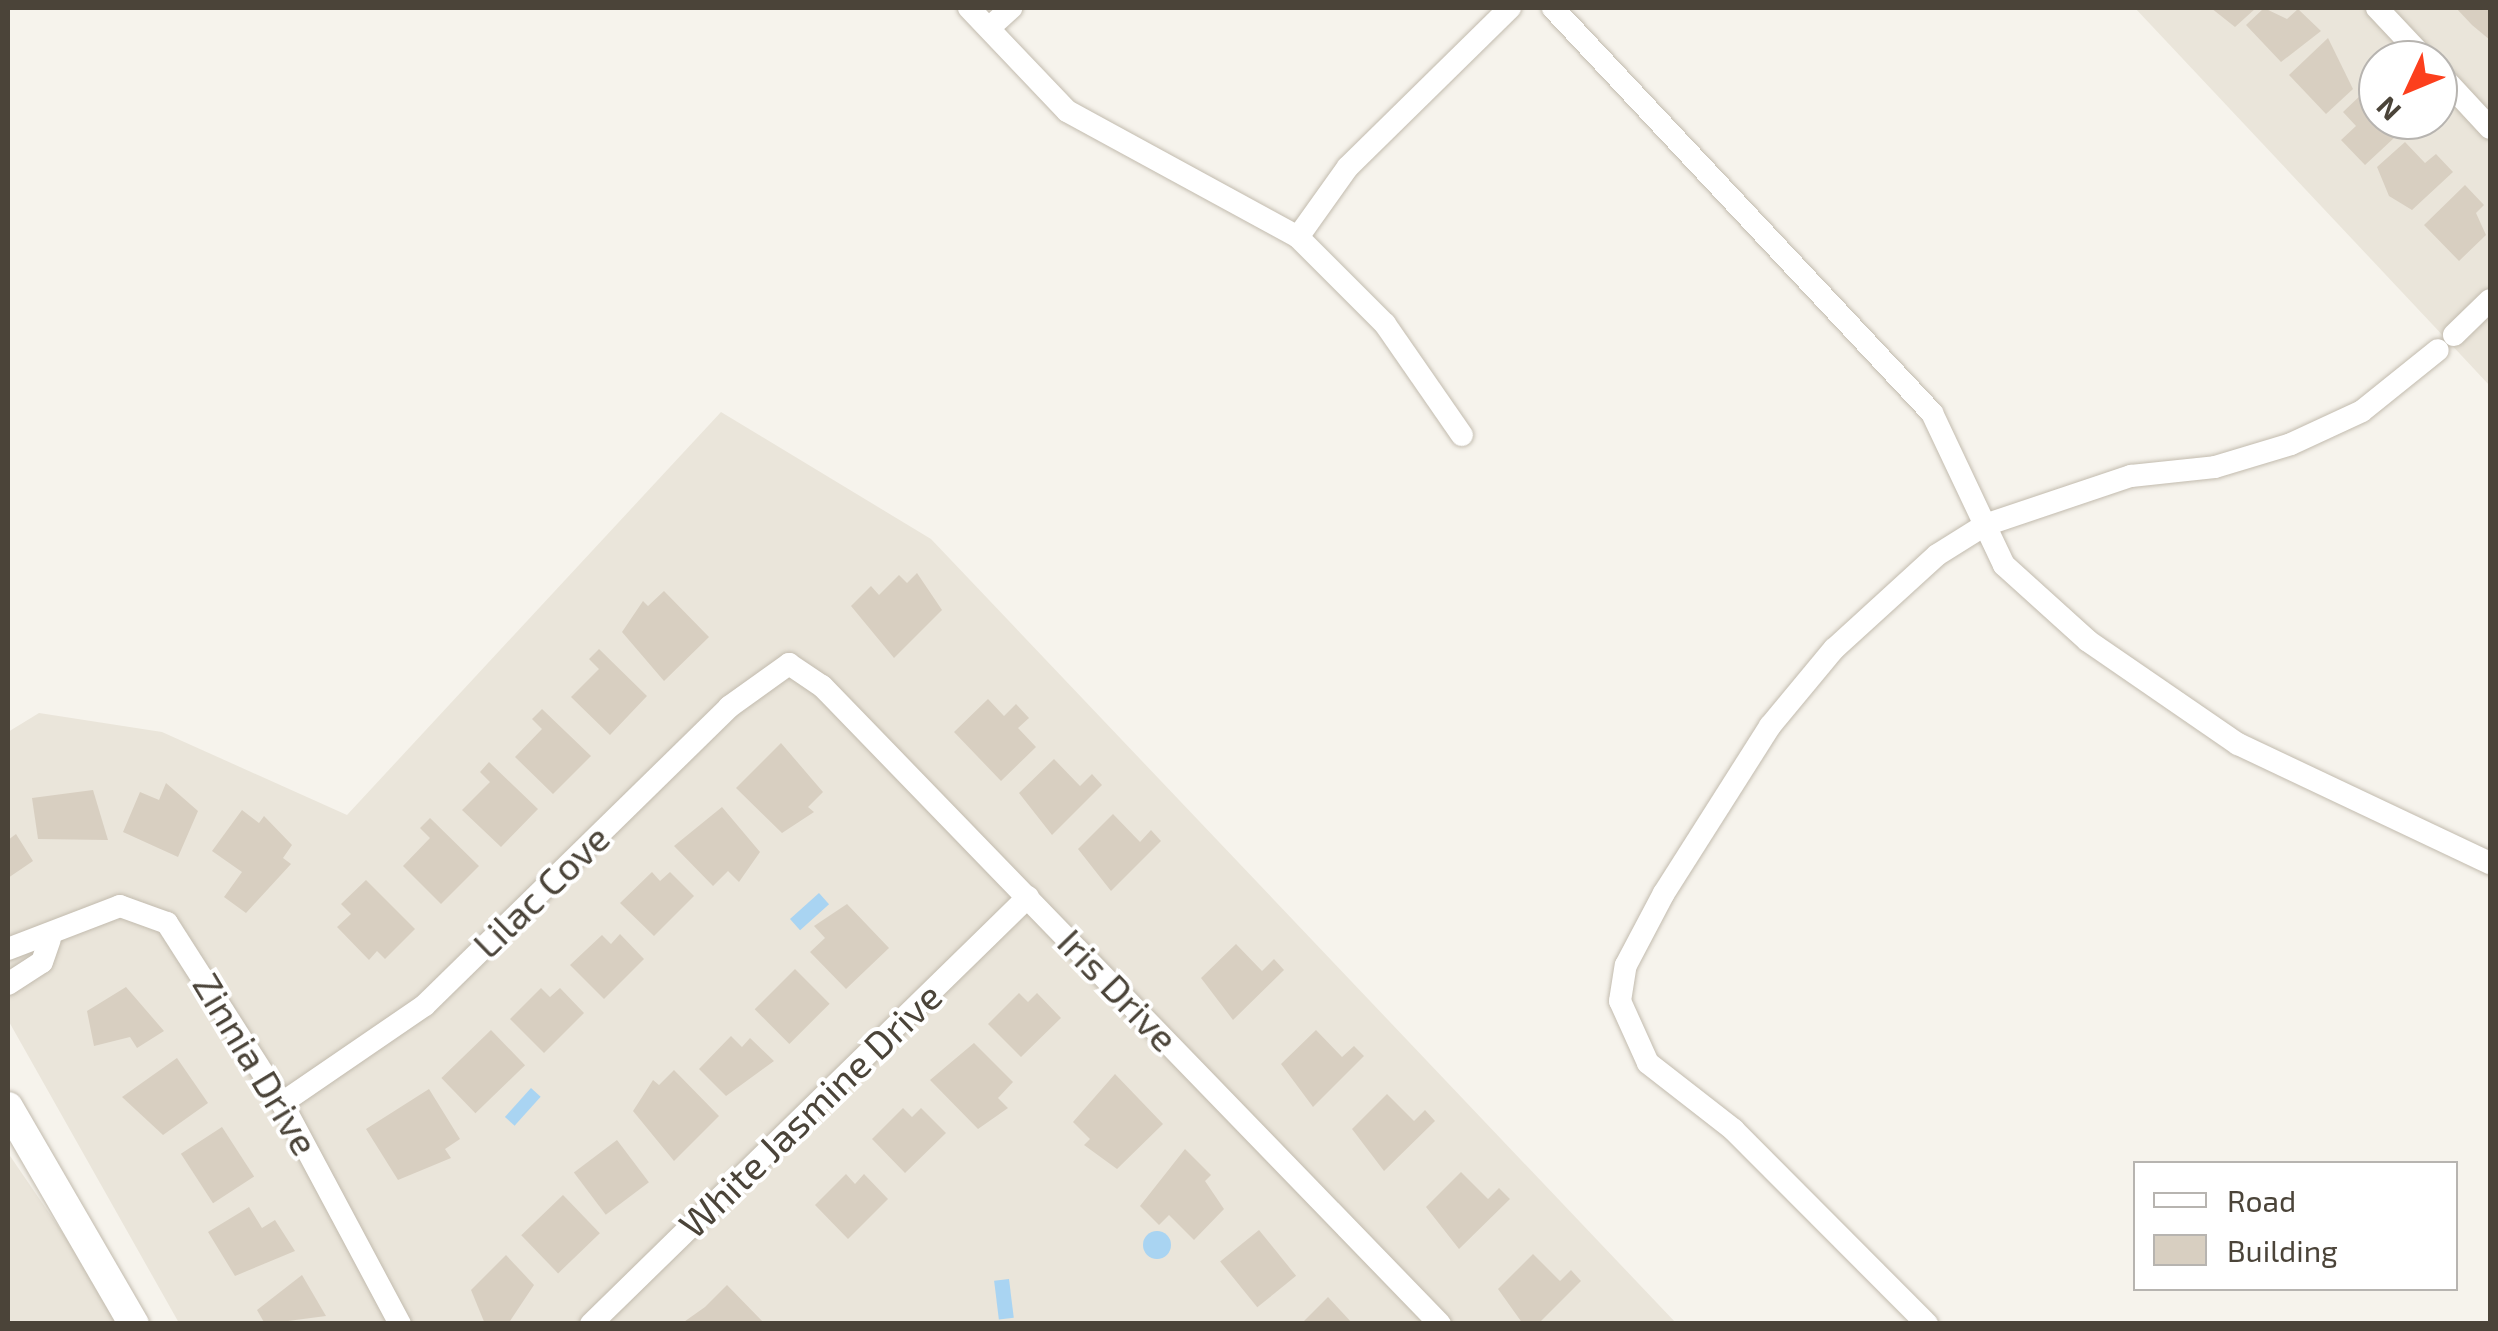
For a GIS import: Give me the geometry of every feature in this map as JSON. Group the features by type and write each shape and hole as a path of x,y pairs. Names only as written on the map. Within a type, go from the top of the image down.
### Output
{"street":[{"path":"969,8 1066,111 1298,237 1385,324 1462,436"},
{"path":"989,28 1011,8"},
{"path":"1298,237 1348,168 1510,8"},
{"path":"1553,8 1932,413 2004,565 2088,641 2238,744 2490,863"},
{"path":"2377,8 2407,40"},
{"path":"2458,94 2490,128"},
{"path":"1927,1324 1734,1130 1648,1063 1620,1001 1626,964 1664,893 1770,726 1834,648 1936,555 1985,525 2130,476 2215,467 2291,444 2362,411 2490,300"},
{"name":"Iris Drive","path":"789,664 822,686 1440,1324"},
{"name":"Lilac Cove","path":"282,1104 425,1004 729,707 789,664"},
{"name":"White Jasmine Drive","path":"591,1324 1028,897"},
{"name":"Zinnia Drive","path":"8,949 50,939 120,906 167,923 282,1104 400,1324"},
{"name":"Zinnia Drive","path":"8,984 42,962 50,939"},
{"path":"8,1107 134,1324"}],"shaded area":[{"path":"2135,8 2490,8 2490,386"},
{"path":"721,412 931,539 1676,1323 179,1323 8,1020 8,732 39,713 162,732 347,815"},
{"path":"8,1153 97,1283 119,1323 8,1323"}],"water":[{"path":"819,893 829,904 800,930 790,919"},
{"path":"531,1088 541,1097 515,1126 505,1117"},
{"path":"1157,1231 1167,1235 1171,1245 1167,1255 1157,1259 1147,1255 1143,1245 1147,1235"},
{"path":"1009,1279 1014,1318 999,1320 994,1281"}],"building":[{"path":"2211,8 2256,8 2235,27"},
{"path":"2264,8 2287,19 2298,9 2321,31 2281,62 2246,25"},
{"path":"2456,8 2490,8 2490,40 2472,25"},
{"path":"2328,38 2353,89 2326,114 2289,75"},
{"path":"2358,98 2358,140 2392,140 2365,165 2341,140 2356,126 2343,112"},
{"path":"2405,142 2425,163 2436,154 2453,172 2412,210 2389,196 2377,167"},
{"path":"2465,185 2484,205 2476,213 2486,235 2459,261 2424,225"},
{"path":"917,573 942,610 894,658 851,606 871,586 879,595 899,575 907,583"},
{"path":"664,591 709,637 664,681 622,632 643,601 648,606"},
{"path":"599,649 647,696 610,735 571,697 599,669 589,659"},
{"path":"988,699 1004,716 1016,704 1029,718 1018,728 1036,747 1001,781 954,732"},
{"path":"542,709 591,756 553,794 515,757 542,729 532,719"},
{"path":"781,743 823,792 808,807 814,812 782,833 736,788"},
{"path":"1054,759 1080,786 1092,774 1102,785 1052,835 1019,793"},
{"path":"489,762 538,809 501,847 462,810 490,782 480,772"},
{"path":"166,783 198,811 178,857 123,832 140,792 159,800"},
{"path":"93,790 108,840 38,839 32,798"},
{"path":"722,807 760,852 739,882 728,871 713,886 674,846"},
{"path":"242,810 259,823 264,816 292,845 283,858 291,864 246,913 224,897 242,872 212,851"},
{"path":"1113,814 1140,842 1151,830 1161,841 1111,891 1078,849"},
{"path":"430,818 479,866 441,904 403,866 430,838 420,828"},
{"path":"16,834 33,861 8,878 8,840"},
{"path":"652,872 660,881 670,872 694,896 654,936 620,903"},
{"path":"366,880 415,929 385,959 377,951 369,960 337,927 351,914 341,904"},
{"path":"847,904 889,948 846,989 810,952 825,938 814,926"},
{"path":"620,934 644,959 604,999 570,965 602,935 611,944"},
{"path":"1236,944 1262,971 1274,959 1284,970 1233,1020 1201,978"},
{"path":"795,969 830,1004 789,1044 755,1009"},
{"path":"126,987 164,1031 137,1048 130,1037 94,1046 87,1011"},
{"path":"541,988 550,997 560,988 584,1013 544,1053 510,1019"},
{"path":"1019,993 1028,1002 1037,993 1061,1018 1021,1057 988,1024"},
{"path":"491,1030 525,1065 475,1113 441,1078"},
{"path":"1316,1030 1342,1057 1354,1046 1364,1056 1313,1107 1281,1064"},
{"path":"731,1036 742,1047 750,1038 774,1061 726,1096 699,1069"},
{"path":"974,1043 1013,1082 998,1098 1008,1108 978,1129 930,1080"},
{"path":"177,1058 208,1103 163,1135 122,1097"},
{"path":"674,1070 719,1116 674,1161 633,1111 653,1080 659,1085"},
{"path":"1115,1074 1163,1124 1117,1169 1084,1145 1090,1139 1073,1122"},
{"path":"429,1089 460,1139 445,1149 451,1158 398,1180 366,1129"},
{"path":"1387,1094 1414,1121 1425,1110 1435,1121 1384,1171 1352,1129"},
{"path":"903,1108 912,1117 921,1108 946,1133 905,1173 872,1139"},
{"path":"222,1127 254,1176 213,1203 181,1154"},
{"path":"617,1140 649,1182 606,1215 574,1172"},
{"path":"1185,1149 1211,1175 1205,1181 1224,1209 1194,1240 1169,1215 1159,1225 1140,1206"},
{"path":"1461,1172 1488,1199 1499,1188 1510,1199 1459,1249 1426,1207"},
{"path":"846,1174 855,1184 864,1174 888,1199 848,1239 815,1205"},
{"path":"563,1195 600,1233 558,1273 521,1235"},
{"path":"249,1207 262,1228 275,1220 295,1251 235,1276 208,1232"},
{"path":"1259,1230 1296,1276 1257,1307 1220,1261"},
{"path":"1533,1254 1560,1281 1571,1270 1581,1281 1538,1324 1523,1324 1498,1289"},
{"path":"506,1255 534,1285 508,1324 485,1324 471,1290"},
{"path":"302,1275 326,1316 265,1324 257,1310"},
{"path":"727,1285 765,1324 681,1324 705,1307"},
{"path":"1328,1297 1353,1324 1301,1324"}]}
